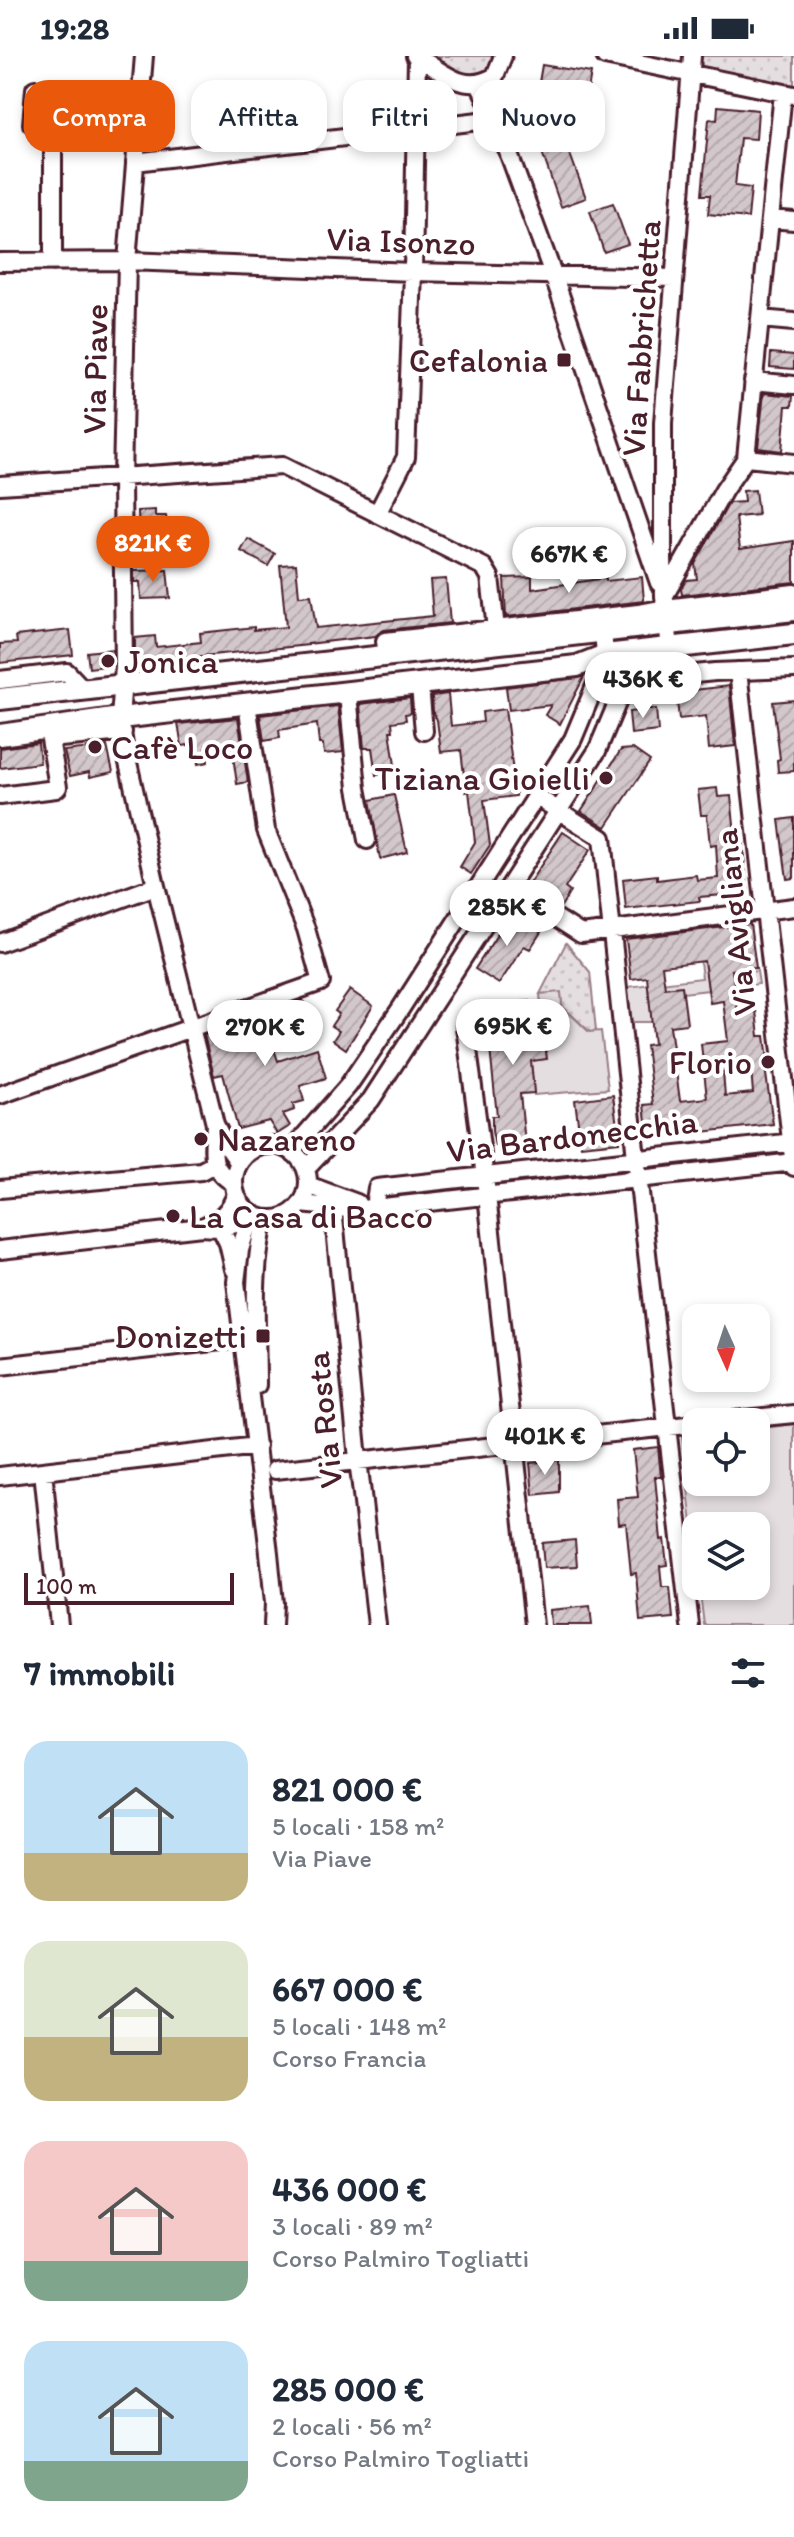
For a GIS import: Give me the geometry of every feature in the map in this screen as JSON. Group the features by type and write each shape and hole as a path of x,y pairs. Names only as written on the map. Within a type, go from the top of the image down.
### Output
{"main road":[{"path":"0,699 603,631 666,609 794,610"},
{"path":"0,735 50,734 122,725 247,704 577,666 605,655 794,634"}],"street":[{"name":"Via Piave","path":"142,80 144,56"},
{"path":"487,80 495,76 503,56"},
{"path":"605,56 683,64 788,94 770,219 746,458 724,490 666,609"},
{"path":"422,58 438,71 459,81 473,83"},
{"path":"420,80 422,58"},
{"name":"Via Fabbrichetta","path":"666,609 662,519 663,423 674,278 683,64"},
{"path":"135,162 343,138"},
{"path":"53,152 53,262"},
{"name":"Via Piave","path":"136,152 127,261 122,479 122,725 156,886 215,1124"},
{"path":"377,514 406,457 416,152"},
{"path":"508,152 553,274 666,609 670,648 655,678"},
{"path":"770,219 794,221"},
{"name":"Via Isonzo","path":"0,262 127,261 674,278"},
{"path":"760,319 794,322"},
{"path":"753,381 794,385"},
{"path":"746,458 794,463"},
{"path":"0,485 282,466 484,567 490,577 496,629"},
{"path":"638,522 662,519"},
{"path":"387,655 385,641 794,593"},
{"path":"291,1151 348,1086 573,739 605,655 603,631"},
{"path":"605,655 655,678"},
{"path":"0,1250 202,1227 221,1229 258,1216 284,1217 301,1204 307,1177 371,1100 559,810 597,751 620,696 639,683 655,678 794,669"},
{"name":"Via Avigliana","path":"738,671 794,1164"},
{"path":"0,680 67,672 83,689"},
{"path":"420,686 424,731"},
{"path":"348,694 357,788 367,840"},
{"path":"0,1095 321,982 306,929 266,830 247,704"},
{"path":"0,796 58,787 50,734"},
{"path":"537,797 602,838 690,1625"},
{"path":"0,943 156,886"},
{"path":"556,918 581,934 794,907"},
{"path":"465,1027 485,1177 534,1625"},
{"path":"215,1124 239,1163"},
{"path":"215,1124 214,1164 235,1189 242,1206 258,1216"},
{"name":"Via Bardonecchia","path":"374,1208 377,1188 792,1142"},
{"path":"202,1227 230,1210 239,1163 261,1146 278,1146 291,1151 298,1157 307,1177"},
{"path":"0,1189 201,1171 214,1164"},
{"name":"Via Bardonecchia","path":"301,1204 374,1208 794,1164"},
{"name":"Via Bardonecchia","path":"307,1177 351,1202 374,1208"},
{"name":"Via Rosta","path":"333,1208 377,1625"},
{"path":"237,1281 240,1250 258,1216"},
{"path":"258,1216 250,1338 257,1446 274,1603 273,1625"},
{"path":"221,1229 228,1243 250,1338"},
{"path":"0,1366 250,1338"},
{"path":"770,1416 794,1414"},
{"path":"275,1470 682,1425"},
{"path":"0,1476 257,1446"},
{"path":"43,1471 59,1625"}],"shaded area":[{"path":"438,56 493,56 491,67 484,75 478,75 452,69"},
{"path":"702,56 794,56 794,87 701,68"},
{"path":"705,925 710,925 716,976 757,971 759,984 735,987 733,977 707,980 708,990 683,993 682,986 648,989 652,1022 632,1022 627,987 702,978 700,962 709,960"},
{"path":"566,943 590,972 596,1031 590,1032 562,1006 561,993 540,994"},
{"path":"561,992 562,1006 589,1032 601,1031 608,1089 534,1095 531,1061 546,1059 540,994"},
{"path":"794,1424 794,1625 704,1625 701,1600 770,1600 770,1512 691,1512 689,1496 770,1496 770,1427"}],"building":[{"path":"542,65 591,73 590,80 539,80"},
{"path":"718,106 758,110 756,139 740,138 735,186 751,188 748,218 708,214 710,195 702,195 709,119 717,120"},
{"path":"542,152 569,152 586,198 561,207"},
{"path":"613,203 628,244 604,252 590,211"},
{"path":"771,353 794,355 794,369 770,367"},
{"path":"764,393 793,396 792,406 786,406 782,451 758,448"},
{"path":"755,490 758,515 736,517 740,549 794,541 794,582 682,595 681,589 686,580 697,579 695,564 729,503 744,502 743,491"},
{"path":"155,510 155,516 166,516 168,535 159,536 159,542 139,543 138,511"},
{"path":"248,539 275,554 268,566 241,551"},
{"path":"296,564 299,596 311,595 316,628 433,616 430,580 446,579 450,623 384,630 375,636 308,645 135,663 135,638 155,636 156,647 201,642 200,633 286,627 280,565"},
{"path":"167,570 170,598 141,599 140,582 134,582 134,571"},
{"path":"532,577 532,589 606,578 606,581 642,577 644,601 506,617 504,578"},
{"path":"70,630 73,655 0,663 0,644 17,643 16,636"},
{"path":"113,649 113,665 89,668 87,652"},
{"path":"584,677 560,724 545,715 551,705 509,710 506,687"},
{"path":"729,686 735,746 709,749 706,716 679,719 676,692"},
{"path":"448,694 451,726 483,722 482,712 505,709 516,796 484,800 490,845 471,874 460,867 475,842 461,750 441,752 433,711 432,696"},
{"path":"410,698 411,713 405,714 406,720 392,722 393,731 390,731 396,772 376,775 372,748 364,748 360,704"},
{"path":"794,700 794,771 778,772 777,760 780,759 773,702"},
{"path":"647,705 647,709 656,709 658,731 631,734 629,712 637,711 636,706"},
{"path":"338,706 343,752 324,754 323,744 319,744 317,724 279,730 280,738 264,741 260,715"},
{"path":"238,718 248,782 237,784 231,742 206,745 208,762 198,764 195,744 182,746 178,724"},
{"path":"38,743 40,763 0,768 0,748"},
{"path":"107,746 113,772 90,777 89,772 70,776 64,751"},
{"path":"633,749 650,761 606,827 581,811 621,750"},
{"path":"717,788 718,797 731,796 735,833 741,832 748,893 699,897 700,901 626,909 623,879 657,875 657,880 696,875 697,880 718,878 716,845 710,846 707,815 701,815 698,790"},
{"path":"394,795 407,852 380,859 370,800"},
{"path":"794,818 794,878 787,879 779,820"},
{"path":"563,832 590,850 565,888 570,892 560,908 526,888"},
{"path":"511,913 541,932 530,949 524,946 499,984 475,969"},
{"path":"750,924 756,968 732,970 738,1014 756,1011 759,1036 765,1036 769,1067 765,1067 773,1124 648,1138 644,1105 653,1104 646,1045 654,1044 647,977 631,979 626,939","holes":["704,961 710,1003 723,1001 728,1041 701,1044 707,1098 680,1101 670,1026 687,1024 682,986 665,988 662,966","751,1069 753,1093 725,1096 723,1072"]},
{"path":"350,990 373,1006 346,1049 333,1040 339,1031 331,1026 339,1014 335,1011"},
{"path":"303,1000 311,1027 271,1040 278,1061 317,1048 326,1078 300,1086 304,1101 293,1104 294,1110 283,1114 290,1126 277,1134 269,1121 238,1129 223,1074 214,1076 204,1035 215,1031 218,1042 246,1036 241,1022"},
{"path":"530,1001 533,1030 543,1029 547,1059 531,1061 534,1093 520,1094 525,1143 495,1146 492,1116 497,1116 489,1039 494,1039 490,1005"},
{"path":"613,1095 619,1142 581,1146 575,1100"},
{"path":"658,1447 661,1477 655,1477 661,1540 664,1539 667,1565 660,1566 662,1587 670,1587 673,1618 640,1621 636,1573 631,1574 626,1523 619,1524 617,1499 638,1497 633,1450"},
{"path":"559,1460 559,1492 533,1495 530,1463"},
{"path":"575,1540 577,1566 544,1568 542,1543"},
{"path":"590,1606 592,1625 551,1625 550,1610"}],"place":[{"name":"Cefalonia","path":"564,360"},
{"name":"Jonica","path":"108,661"},
{"name":"Cafè Loco","path":"95,747"},
{"name":"Tiziana Gioielli","path":"606,778"},
{"name":"Florio","path":"768,1062"},
{"name":"Nazareno","path":"201,1139"},
{"name":"La Casa di Bacco","path":"173,1216"},
{"name":"Donizetti","path":"263,1336"}]}
